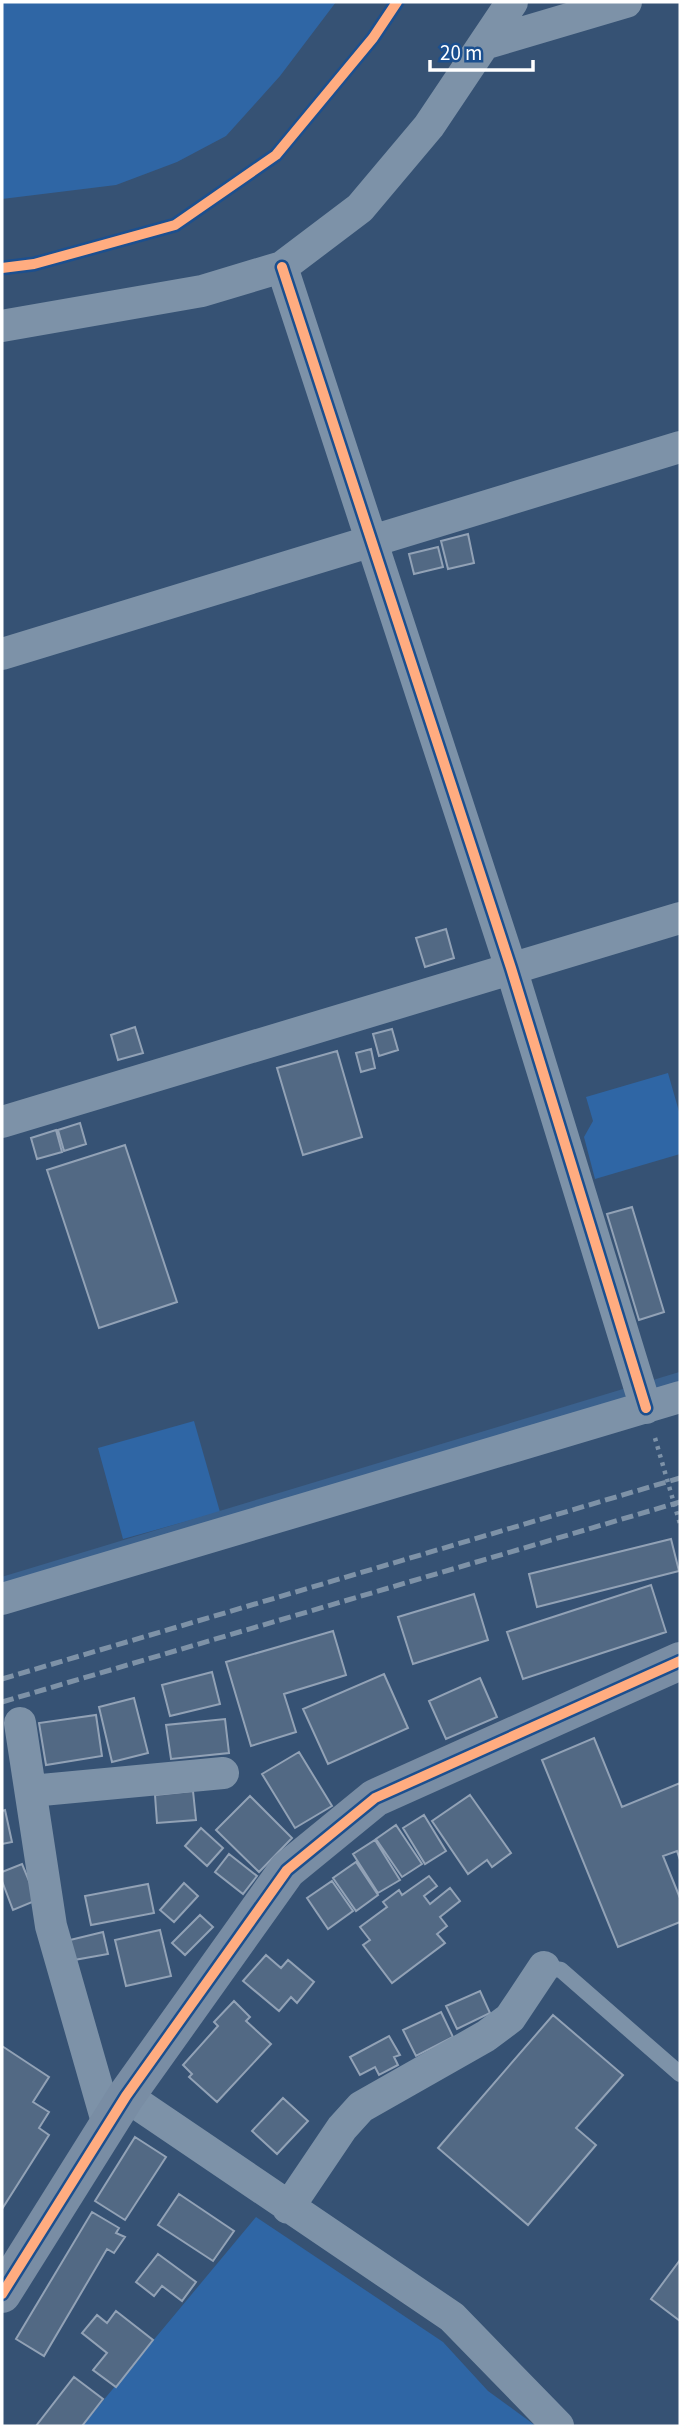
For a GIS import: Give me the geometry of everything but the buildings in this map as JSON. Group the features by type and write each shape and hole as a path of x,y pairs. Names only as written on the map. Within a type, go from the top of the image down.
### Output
{"street":[{"path":"2,326 202,291 282,267 360,208 429,126 512,2"},
{"path":"484,44 626,2"},
{"path":"282,267 511,968 642,1396"},
{"path":"2,654 680,447"},
{"path":"2,1122 680,918"},
{"path":"2,1599 642,1396 680,1398"},
{"path":"2,2294 117,2111 287,1870 375,1798 680,1661"},
{"path":"20,1723 51,1926 117,2111 288,2208 452,2317 558,2426"},
{"path":"31,1791 223,1773"},
{"path":"288,2208 342,2128 361,2107 486,2036 510,2018 544,1967"}],"lane":[{"path":"544,1967 561,1970 680,2074"}],"path":[{"path":"642,1396 680,1524"}],"shaded area":[{"path":"2,2 336,2 280,76 226,136 177,162 116,185 2,199"},
{"path":"668,1073 680,1115 680,1154 595,1179 584,1137 593,1121 586,1097"},
{"path":"194,1421 220,1512 123,1539 98,1448"},
{"path":"256,2217 443,2342 488,2391 536,2426 82,2426"}],"waterway":[{"path":"2,1582 680,1377"}],"railway":[{"path":"2,1679 680,1478"},
{"path":"2,1702 680,1502"}],"cycle path":[{"path":"2,268 34,264 175,225 276,155 373,38 397,2"},
{"path":"282,267 511,968 646,1408"},
{"path":"2,2294 126,2096 287,1870 375,1798 680,1661"}]}
